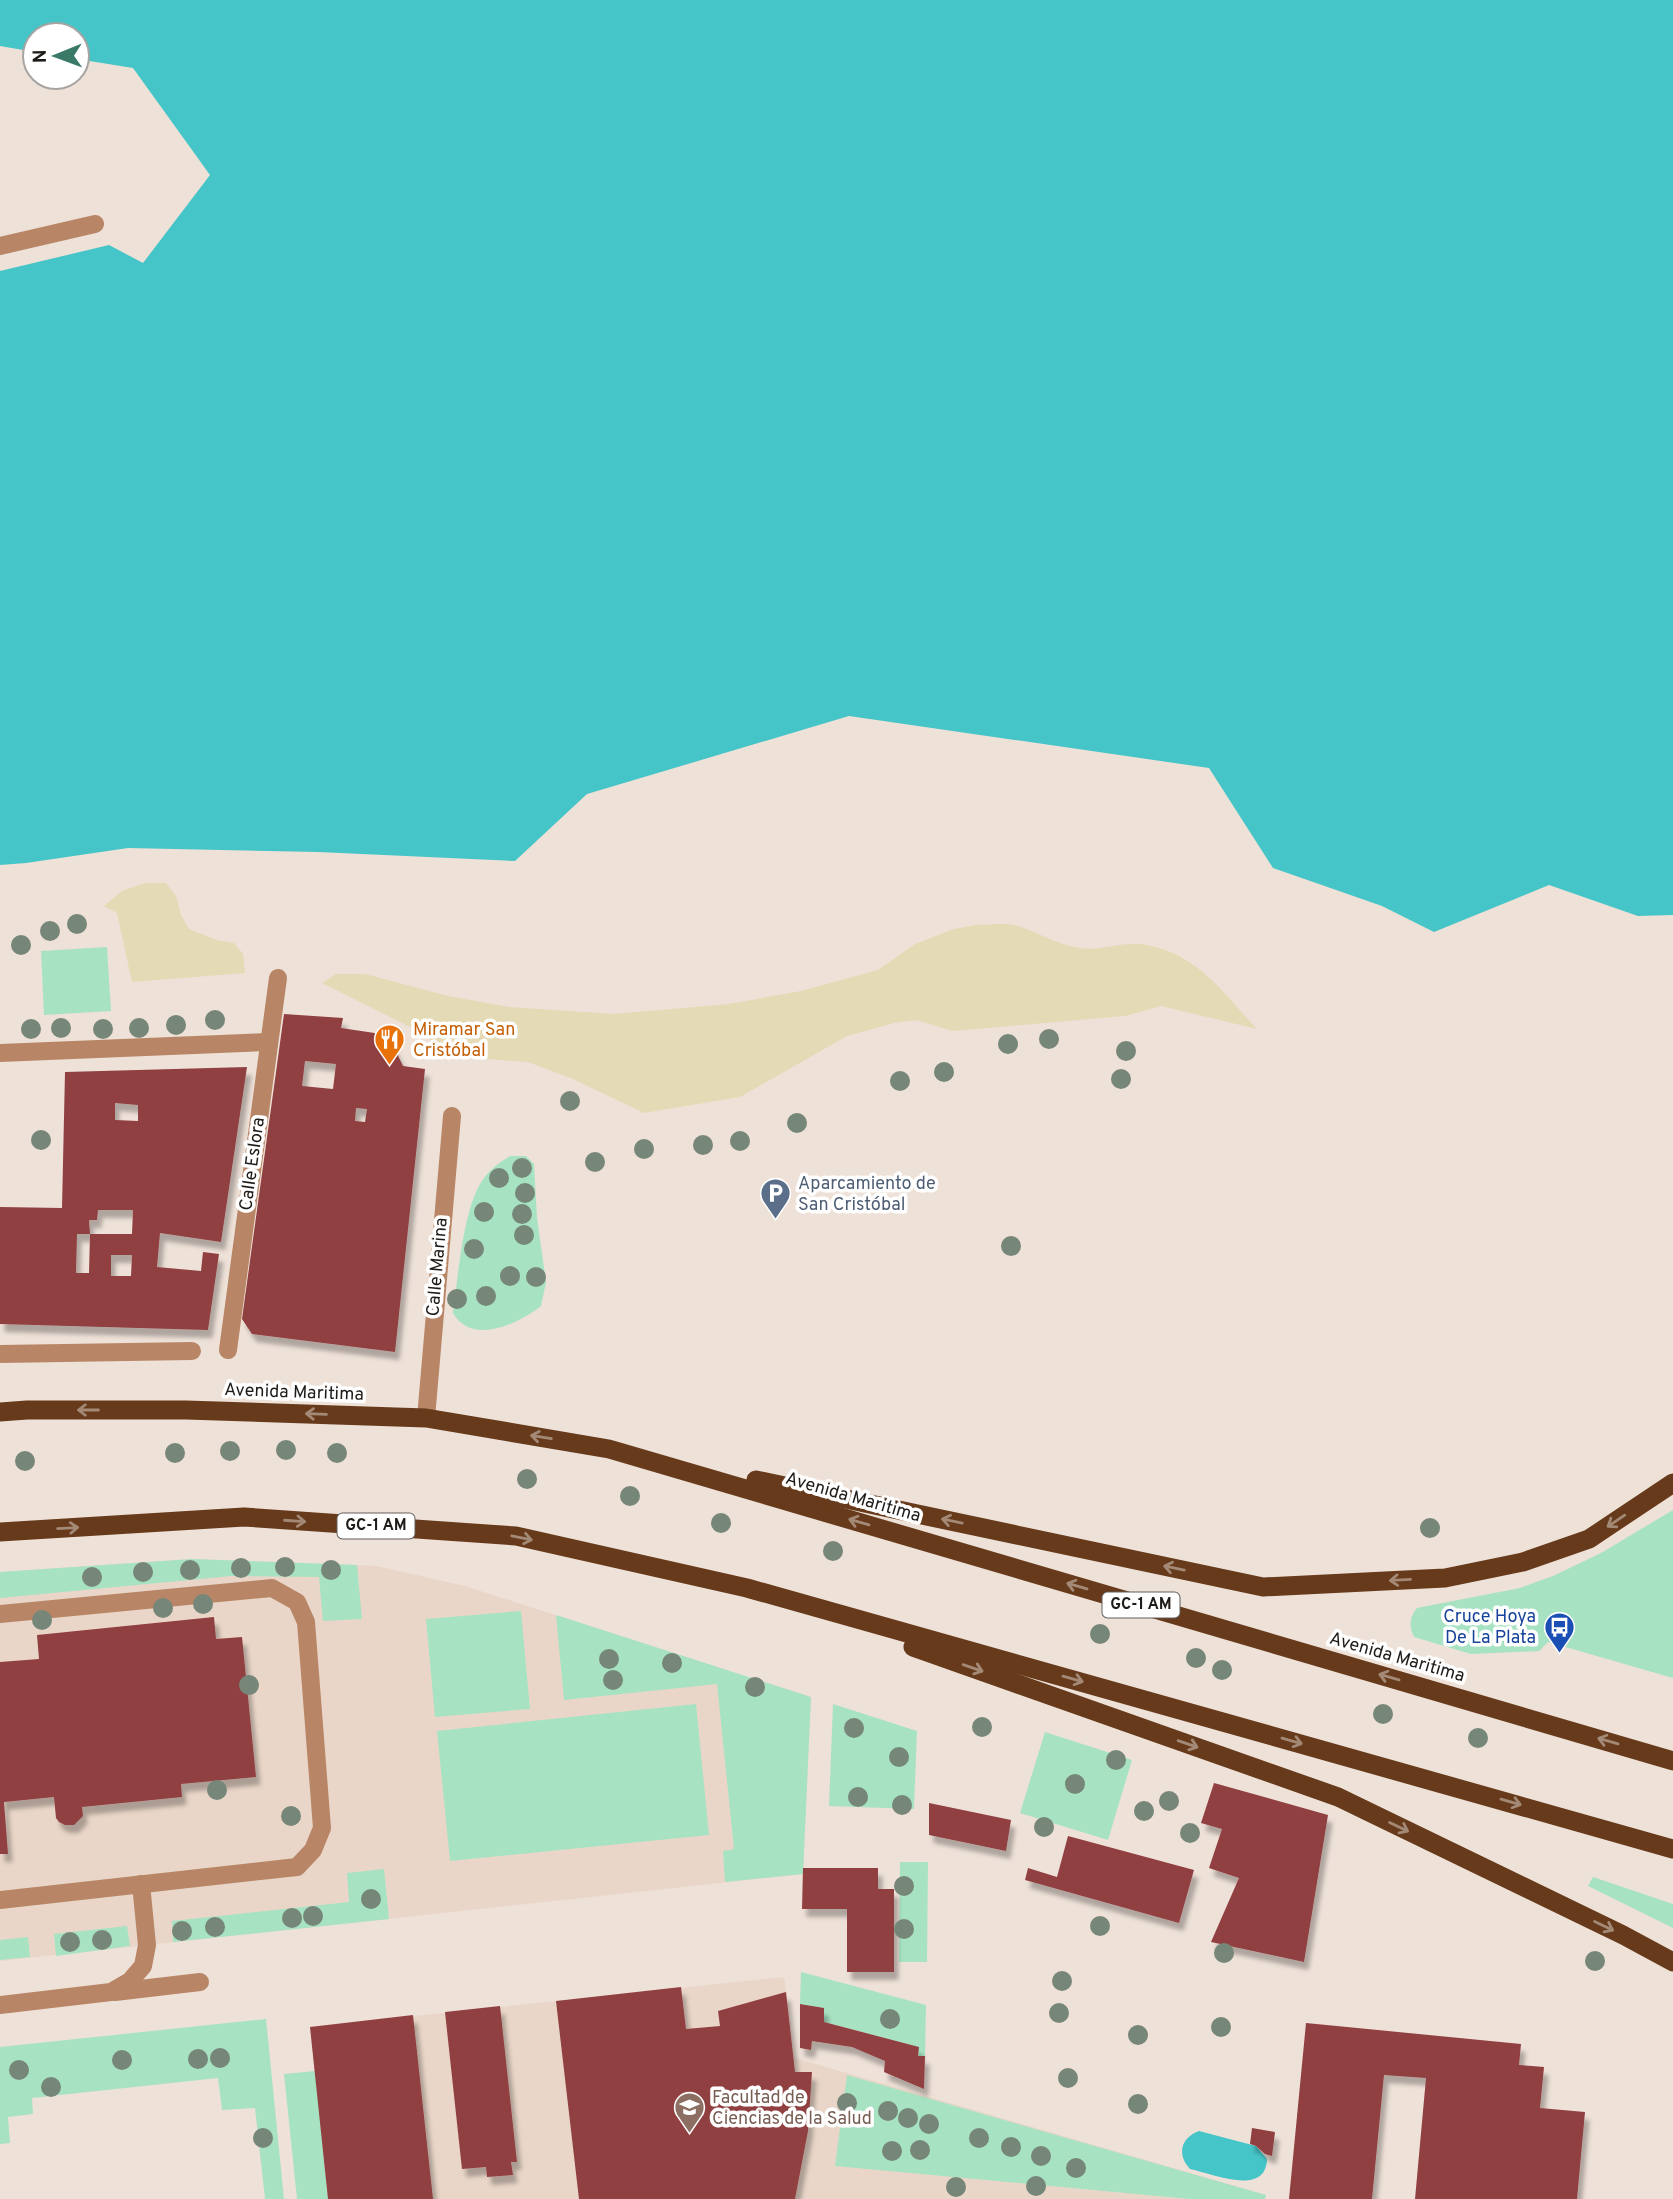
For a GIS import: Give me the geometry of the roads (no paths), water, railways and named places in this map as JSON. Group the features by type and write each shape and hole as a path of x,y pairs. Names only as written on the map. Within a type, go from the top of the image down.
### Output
{"highway":[{"path":"0,1402 27,1410"},
{"name":"Avenida Maritima","path":"0,1412 186,1410 426,1418 609,1448 1673,1760"},
{"path":"609,1448 1263,1587 1445,1578 1523,1562 1589,1539 1673,1483"},
{"name":"GC-1 AM","path":"0,1532 244,1517 516,1536 747,1588 1673,1849"},
{"path":"747,1588 1338,1797 1623,1935 1673,1962"}],"street":[{"path":"0,246 95,224"},
{"name":"Calle Eslora","path":"228,1350 278,978"},
{"path":"0,1052 269,1042"},
{"name":"Calle Marina","path":"426,1418 452,1116"},
{"path":"0,1353 192,1351"},
{"path":"0,1614 272,1588 297,1602 306,1622 323,1828 313,1850 297,1867 0,1900"},
{"path":"111,1992 130,1981 143,1966 147,1945 141,1884"},
{"path":"0,2005 200,1982"}],"water":[{"path":"0,0 1673,0 1673,915 1638,916 1549,885 1434,932 1382,906 1273,868 1209,768 849,716 587,794 515,861 318,852 128,848 0,865 0,271 109,245 143,263 210,175 133,68 91,61 91,21 21,21 21,50 0,46"},
{"path":"1199,2131 1256,2146 1267,2159 1264,2171 1258,2177 1237,2180 1190,2169 1183,2158 1182,2147 1188,2138"}],"place":[{"name":"Miramar San Cristóbal","path":"390,1067"},
{"name":"Aparcamiento de San Cristóbal","path":"775,1221"},
{"name":"Cruce Hoya De La Plata","path":"1559,1654"},
{"name":"Facultad de Ciencias de la Salud","path":"689,2135"}]}
